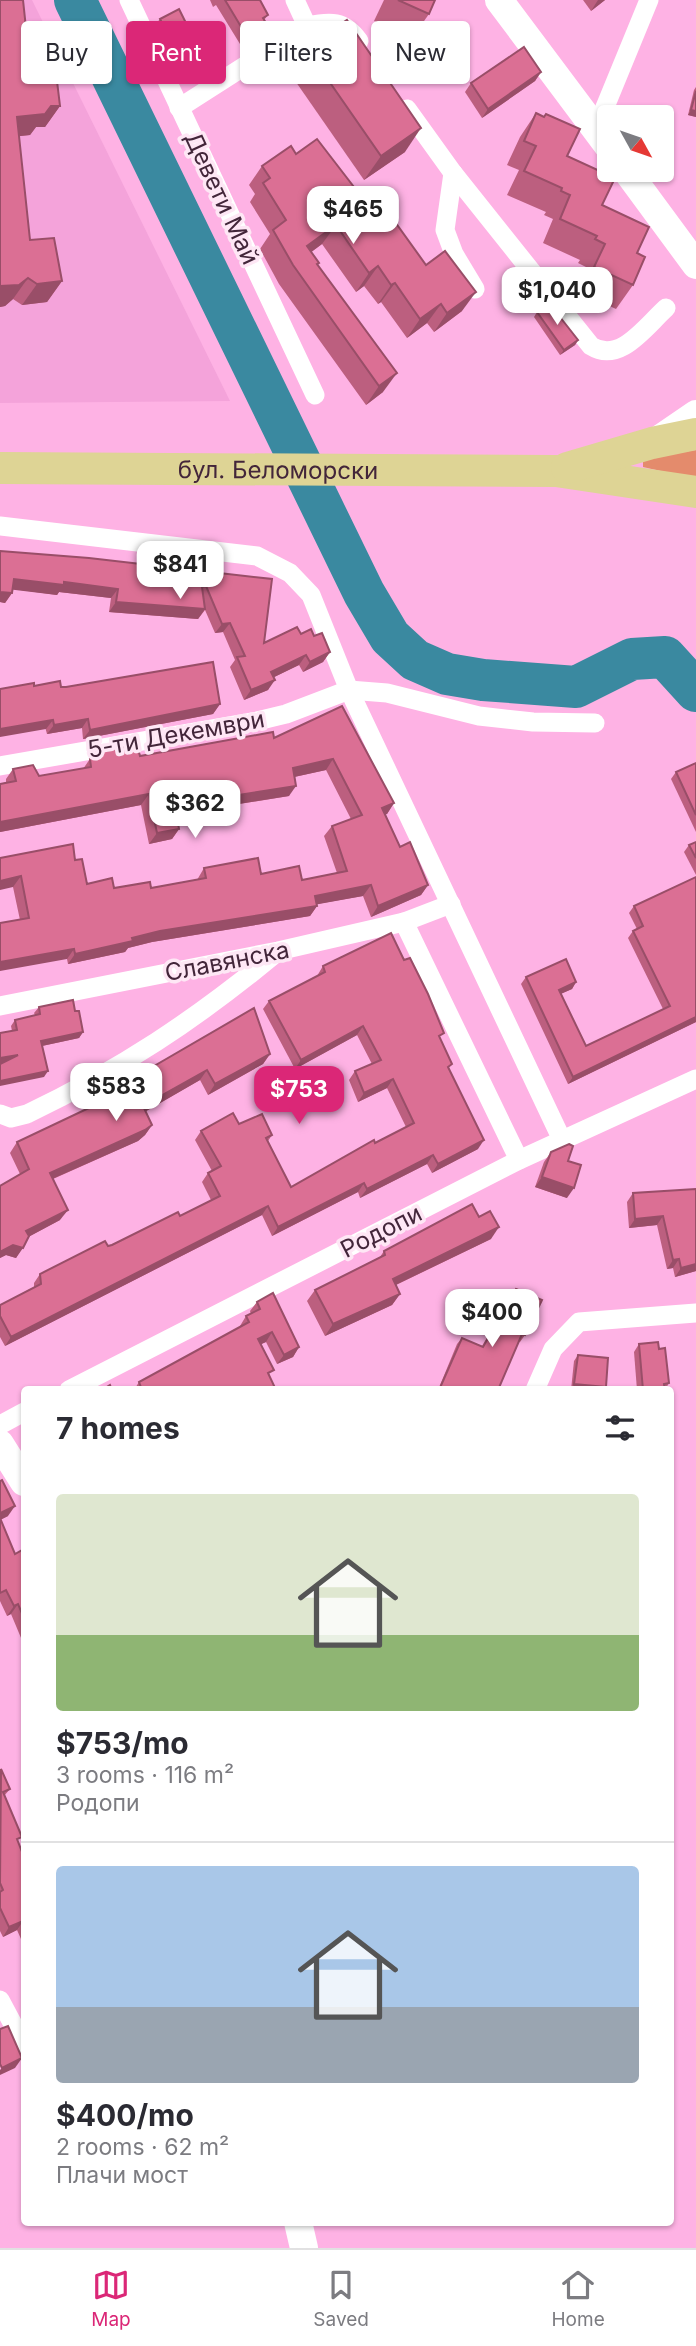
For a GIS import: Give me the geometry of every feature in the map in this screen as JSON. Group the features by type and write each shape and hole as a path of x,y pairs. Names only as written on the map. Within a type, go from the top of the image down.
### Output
{"main road":[{"path":"499,0 597,130"},
{"path":"635,182 696,264"},
{"path":"652,443 696,414"},
{"name":"бул. Беломорски","path":"556,471 652,443 696,435"},
{"name":"бул. Беломорски","path":"0,468 556,471 696,492"},
{"path":"0,1444 21,1477"},
{"path":"299,2226 304,2248"}],"street":[{"name":"Девети Май","path":"129,0 315,395"},
{"path":"295,0 305,21"},
{"path":"614,105 649,0"},
{"path":"357,41 371,60"},
{"path":"179,108 240,69"},
{"path":"397,95 453,173 591,346 601,352 620,350 666,309"},
{"path":"453,173 445,230 454,254 475,289"},
{"path":"0,526 257,556 277,564 300,582 311,595 349,690 562,1140"},
{"path":"349,690 387,693 479,716 533,722 595,723"},
{"name":"5-ти Декември","path":"0,766 257,721 349,690"},
{"name":"Славянска","path":"0,1006 278,951 404,922 451,904"},
{"path":"404,922 519,1160"},
{"path":"0,1114 11,1118 27,1114 133,1060 211,1007 278,951"},
{"name":"Родопи","path":"77,1386 519,1160 696,1079"},
{"path":"537,1386 553,1349 579,1322 696,1313"},
{"path":"0,1425 21,1414"},
{"path":"0,2000 21,2039"}],"shaded area":[{"path":"0,0 32,0 42,21 21,21 21,84 73,84 230,401 0,403"},
{"path":"696,450 696,479 643,467 643,458"}],"building":[{"path":"0,0 23,0 25,21 21,21 21,84 57,84 60,106 51,106 45,114 17,117 30,240 54,238 62,281 37,284 28,278 19,285 0,286"},
{"path":"225,0 260,0 268,15 263,18 265,21 240,21 240,25"},
{"path":"398,0 435,0 429,14"},
{"path":"179,9 185,21 161,21 160,19"},
{"path":"357,35 371,55 371,84 391,84 421,128 381,156 331,84 357,84"},
{"path":"524,47 541,72 488,109 471,83"},
{"path":"696,91 696,111 691,110"},
{"path":"536,113 544,117 546,114 580,129 567,156 597,170 597,182 613,182 602,205 649,227 637,253 645,257 633,285 594,267 605,244 595,239 597,236 560,219 570,195 561,191 562,188 524,171 536,146 524,141"},
{"path":"317,139 381,222 390,215 426,265 445,251 476,292 447,313 441,304 420,319 395,283 391,285 378,266 369,273 336,225 307,246 319,263 317,264 397,373 379,386 293,265 273,230 286,220 263,183 270,178 262,166 291,146 296,154"},
{"path":"549,303 578,340 564,350 537,312"},
{"path":"0,551 89,558 272,579 264,643 297,627 301,634 311,629 314,636 322,633 330,652 310,662 306,655 271,672 275,680 251,690 237,657 245,656 230,623 222,624 206,586 202,587 205,609 116,602 118,589 64,582 64,585 14,579 12,593 0,592"},
{"path":"213,662 220,704 90,730 88,719 54,725 53,720 0,729 0,689 60,681 61,687 66,687"},
{"path":"342,706 394,803 382,808 400,847 410,842 428,885 378,906 371,885 315,896 317,906 160,931 132,938 133,941 75,954 74,949 0,962 0,923 29,918 21,876 0,881 0,858 73,844 75,860 82,859 87,884 112,878 114,888 150,882 151,888 206,878 204,868 258,858 261,874 299,866 302,880 347,871 332,826 362,815 333,759 293,768 296,786 175,805 179,829 157,833 149,794 0,822 0,784 16,781 13,769 33,765 39,776 91,767 90,759 95,758 94,753 137,745 140,756 273,732 274,738"},
{"path":"696,763 696,815 676,772"},
{"path":"696,842 696,858 689,845"},
{"path":"696,877 696,1017 573,1077 526,977 566,959 576,982 559,990 586,1046 670,1006 633,931 643,926 634,906"},
{"path":"391,933 404,960 410,958 428,994 444,1033 439,1036 452,1064 448,1067 484,1140 438,1164 433,1155 367,1189 364,1183 278,1227 268,1206 11,1337 0,1316 0,1305 41,1284 40,1274 105,1241 108,1246 112,1245 178,1212 180,1216 220,1196 208,1173 221,1166 201,1131 233,1113 239,1124 262,1114 272,1135 266,1138 291,1187 374,1140 375,1143 414,1123 393,1079 364,1093 355,1071 381,1060 363,1026 301,1060 269,1001 325,972 323,966"},
{"path":"73,1000 75,1011 79,1011 83,1032 41,1041 48,1071 0,1081 0,1064 18,1055 0,1058 0,1033 17,1030 15,1020 40,1014 39,1007"},
{"path":"254,1008 270,1054 215,1084 207,1070 143,1106 152,1125 145,1130 50,1173 68,1210 26,1231 29,1236 23,1248 13,1245 0,1252 0,1186 29,1169 17,1142 110,1098 108,1094 152,1073 149,1069"},
{"path":"569,1144 573,1146 568,1161 581,1165 574,1188 542,1177 551,1152"},
{"path":"696,1189 696,1264 681,1268 679,1259 673,1260 663,1216 635,1219 633,1193"},
{"path":"472,1204 479,1217 490,1211 499,1227 393,1279 400,1294 333,1324 315,1290 385,1255 384,1251"},
{"path":"516,1289 542,1300 525,1335 522,1334 500,1386 441,1386 462,1338 483,1347"},
{"path":"273,1293 299,1347 284,1355 272,1332 258,1339 274,1370 268,1373 274,1386 140,1386 139,1382 249,1322 246,1316 260,1309 257,1302"},
{"path":"658,1342 659,1349 665,1348 669,1383 664,1386 643,1386 639,1344"},
{"path":"578,1355 608,1358 606,1386 574,1384"},
{"path":"2,1480 15,1506 0,1513 0,1481"},
{"path":"0,1518 15,1554 21,1551 21,1611 18,1604 14,1606 6,1590 0,1593"},
{"path":"1,1769 10,1789 3,1792 21,1835 17,1839 21,1849 21,1922 9,1927 0,1908 0,1892 3,1890 0,1883"},
{"path":"8,2026 21,2056 21,2058 2,2068 0,2064 0,2029"}],"waterway":[{"path":"75,0 364,593 390,637 415,660 447,674 483,680 576,687 632,659 665,657 696,691"}]}
